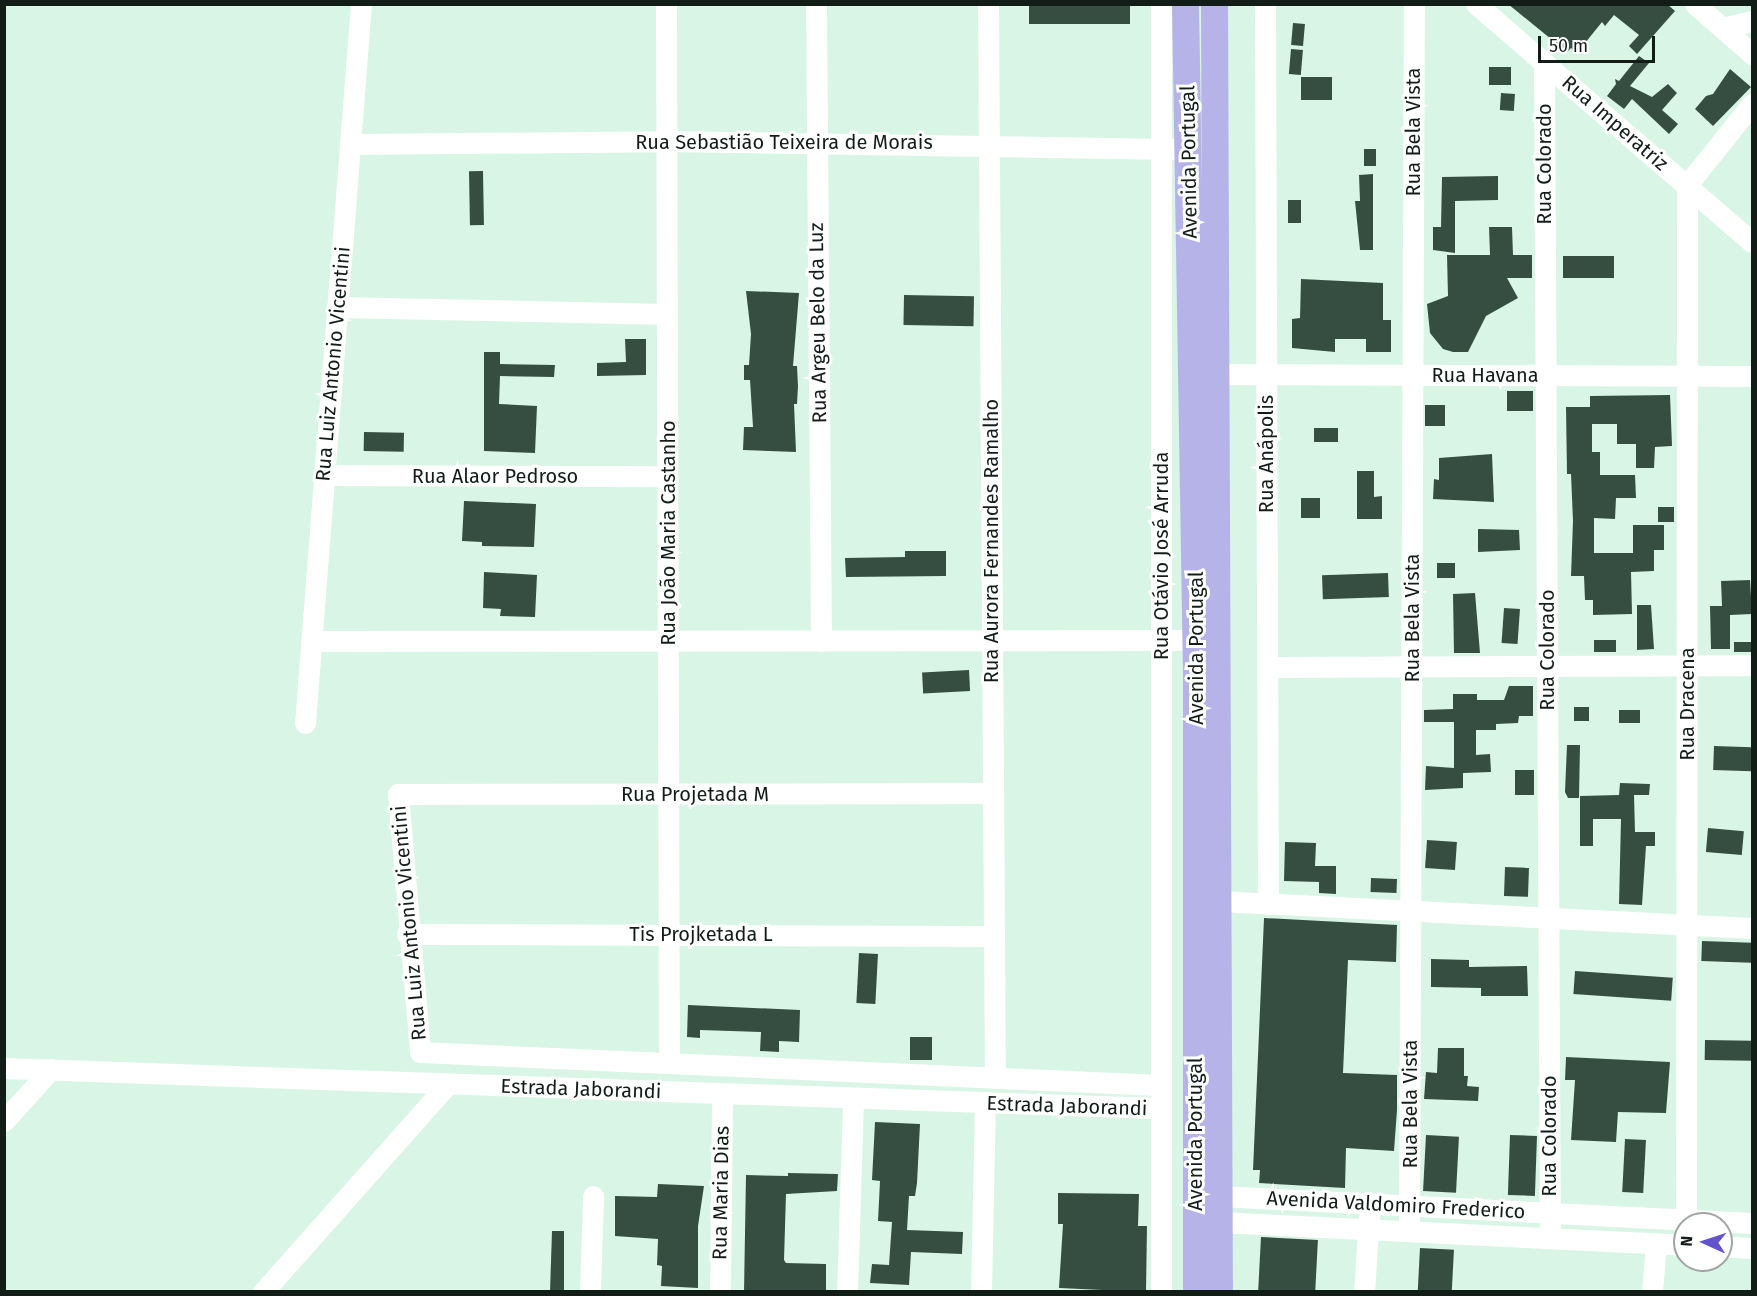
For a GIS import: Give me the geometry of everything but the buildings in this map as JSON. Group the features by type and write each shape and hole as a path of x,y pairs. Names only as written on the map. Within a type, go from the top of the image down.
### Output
{"main road":[{"name":"Avenida Portugal","path":"1185,4 1190,148 1196,640 1196,1292"},
{"name":"Avenida Portugal","path":"1214,4 1218,374 1219,1292"}],"street":[{"name":"Rua Luiz Antonio Vicentini","path":"305,723 361,4"},
{"name":"Rua João Maria Castanho","path":"666,4 669,1062"},
{"name":"Rua Argeu Belo da Luz","path":"816,4 821,641"},
{"name":"Rua Aurora Fernandes Ramalho","path":"988,4 995,1078"},
{"name":"Rua Otávio José Arruda","path":"1161,4 1158,1108 1161,1292"},
{"name":"Rua Anápolis","path":"1265,4 1268,904"},
{"name":"Rua Bela Vista","path":"1409,1231 1414,4"},
{"name":"Rua Imperatriz","path":"1476,4 1752,242"},
{"path":"1695,4 1752,54"},
{"path":"1723,28 1752,21"},
{"name":"Rua Colorado","path":"1544,62 1550,1238"},
{"path":"1687,185 1752,104"},
{"name":"Rua Sebastião Teixeira de Morais","path":"351,144 666,141 816,144 988,143 1161,149 1217,148"},
{"name":"Rua Dracena","path":"1686,1212 1687,185"},
{"path":"337,307 667,314"},
{"name":"Rua Havana","path":"1218,374 1752,376"},
{"name":"Rua Alaor Pedroso","path":"324,475 667,476"},
{"path":"311,641 1196,640"},
{"path":"1267,667 1752,665"},
{"name":"Rua Projetada M","path":"398,794 993,793"},
{"name":"Rua Luiz Antonio Vicentini","path":"398,794 407,934 420,1052 669,1062"},
{"path":"1219,901 1752,928"},
{"name":"Tis Projketada L","path":"407,934 994,936"},
{"path":"669,1062 1159,1085"},
{"name":"Estrada Jaborandi","path":"4,1068 853,1100 1158,1108"},
{"path":"4,1121 51,1069"},
{"path":"263,1292 447,1085"},
{"name":"Rua Maria Dias","path":"720,1292 722,1094"},
{"path":"847,1292 853,1100"},
{"path":"981,1292 985,1104"},
{"path":"590,1292 592,1196"},
{"path":"1364,1292 1369,1203"},
{"name":"Avenida Valdomiro Frederico","path":"1219,1209 1369,1203 1673,1221"},
{"name":"Avenida Valdomiro Frederico","path":"1219,1209 1368,1229 1673,1244"},
{"name":"Avenida Valdomiro Frederico","path":"1733,1223 1752,1223"},
{"path":"1653,1292 1656,1243"},
{"path":"1733,1247 1752,1248"}]}
